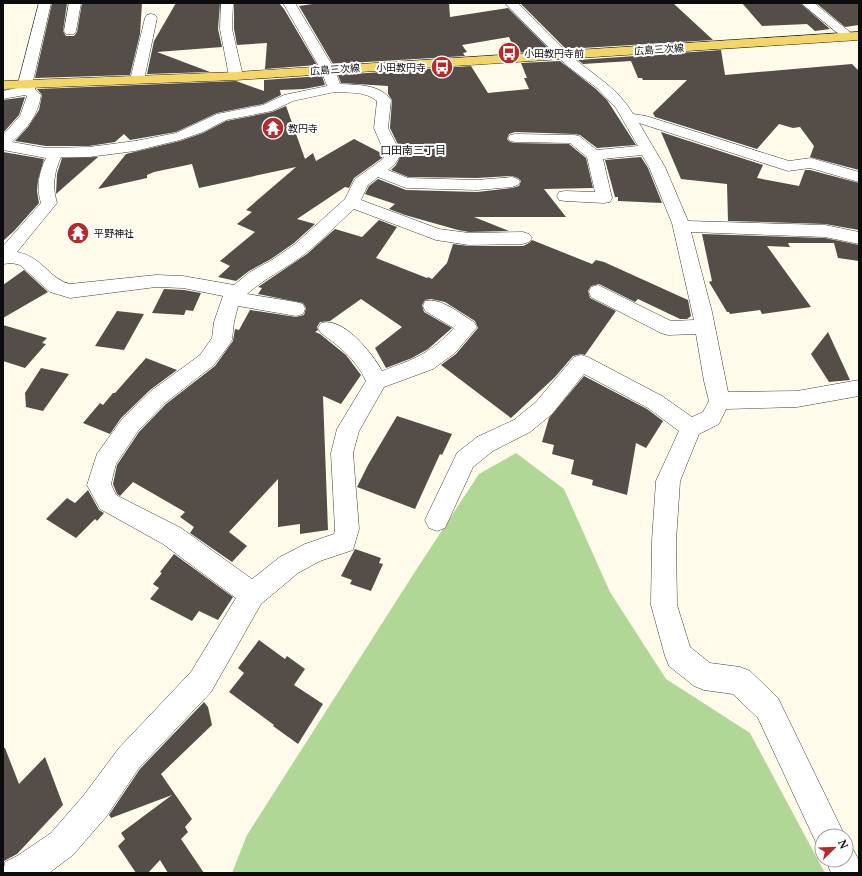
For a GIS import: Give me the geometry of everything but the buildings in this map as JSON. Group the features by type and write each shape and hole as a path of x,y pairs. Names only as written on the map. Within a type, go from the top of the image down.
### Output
{"main road":[{"name":"広島三次線","path":"3,85 28,86 236,76 564,55 855,39"}],"street":[{"path":"3,144 27,118 33,107 34,95 28,86 45,3"},
{"path":"70,31 75,3"},
{"path":"227,3 226,29 236,76"},
{"path":"289,3 328,70 335,88"},
{"path":"511,3 564,55 602,85 622,106 657,167 680,226 704,327 714,381 720,401 711,418 691,428 668,481 664,541 664,605 679,656 704,676 740,681 768,708 825,828"},
{"path":"807,3 855,39"},
{"path":"137,80 151,18"},
{"path":"3,95 28,86"},
{"path":"3,144 46,153 89,152 135,146 180,136 222,117 267,108 289,98 335,88 364,89 377,94 384,100 380,128 393,154 390,161 361,182 352,202 301,248 278,264 256,276 235,295 224,322 222,340 207,360 158,397 130,425 105,461 99,485 108,502 172,536 252,595"},
{"path":"628,117 640,119 788,166 811,163 859,177"},
{"path":"515,138 574,139 594,155 604,198 565,196"},
{"path":"594,155 647,150"},
{"path":"3,257 12,245 39,217 49,203 44,189 47,172 56,152"},
{"path":"376,171 406,183 477,185 512,182"},
{"path":"352,202 436,234 469,239 523,238"},
{"path":"680,226 825,231 859,238"},
{"path":"3,257 17,257 26,259 56,288 70,290 156,281 189,282 235,295 296,309"},
{"path":"598,292 668,328 704,327"},
{"path":"16,873 62,844 95,806 129,758 201,682 252,595 289,565 314,552 344,542 347,529 342,453 348,430 377,381 426,362 448,348 467,327 432,306"},
{"path":"328,328 359,351 370,365 377,381"},
{"path":"437,520 465,460 485,444 522,426 544,408 581,363 655,402 691,428"},
{"path":"720,401 797,399 859,388"}],"green space":[{"path":"516,453 564,489 610,592 666,679 750,733 814,852 814,868 822,868 825,873 232,873 247,835 479,474"}],"place":[{"name":"小田教円寺前","path":"509,53"},
{"name":"小田教円寺","path":"442,67"},
{"name":"教円寺","path":"273,128"},
{"name":"平野神社","path":"78,233"}],"district":[{"name":"口田南三丁目","path":"413,150"}]}
